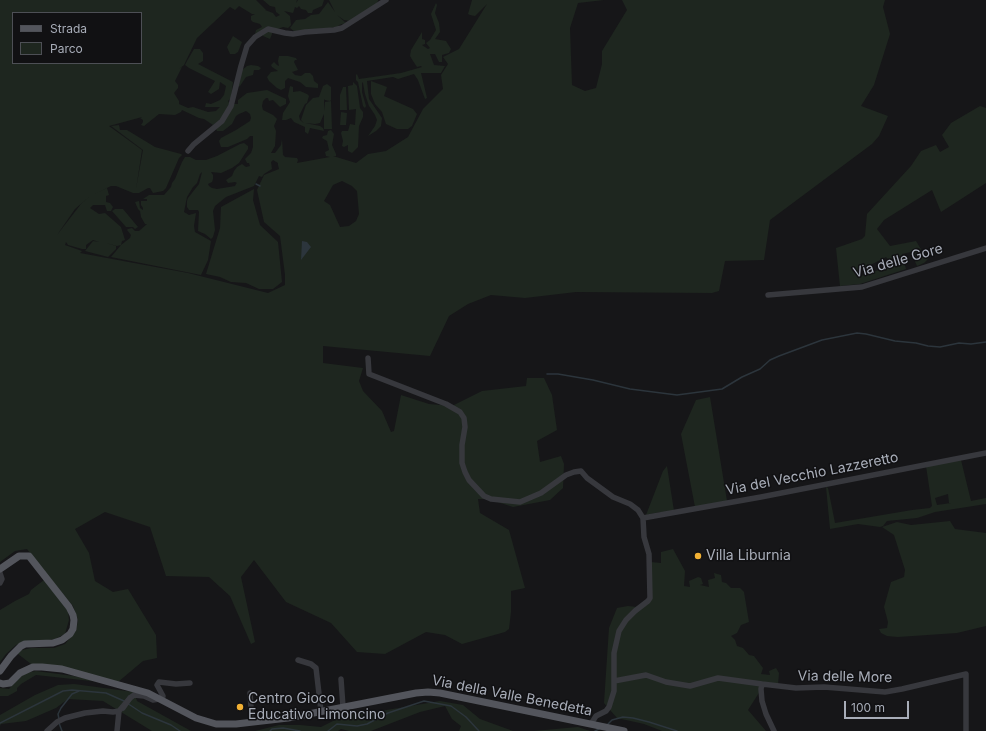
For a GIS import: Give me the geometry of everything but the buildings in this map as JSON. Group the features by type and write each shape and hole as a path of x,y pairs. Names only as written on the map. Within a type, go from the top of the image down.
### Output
{"main road":[{"path":"0,569 19,556 29,556 69,607 74,620 70,634 62,640 53,644 25,644 14,652 0,671"},
{"name":"Via della Valle Benedetta","path":"0,683 10,683 26,669 42,667 62,669 142,691 205,722 222,725 288,718 416,693 428,692 440,693 624,731"}],"street":[{"path":"188,151 222,120 231,106 241,66 248,46 254,37 268,29 285,34 293,34 342,28 386,0"},
{"name":"Via delle Gore","path":"768,295 862,287 986,248"},
{"path":"368,358 369,374 446,404 460,412 464,418 465,427 462,445 462,463 464,472 469,480 484,496 491,499 520,502 541,493 566,475 582,471 587,478 613,497 630,504 638,510 643,518 644,537 648,554 650,598 626,620 619,631 614,653 614,691 609,707 606,711 596,716 591,724"},
{"name":"Via del Vecchio Lazzeretto","path":"643,518 761,497 986,453"},
{"path":"0,573 2,579 0,583"},
{"path":"298,660 311,664 316,668 321,711"},
{"name":"Via delle More","path":"762,684 796,688 824,687 885,692 902,690 966,674 966,731"},
{"path":"614,681 646,675 666,682 690,686 718,678 762,684 760,689 762,701 774,731"},
{"path":"341,679 343,707"},
{"path":"117,731 121,710 130,698 136,694 153,700 160,699 163,696 157,685 159,682 190,684"},
{"path":"250,693 252,722"},
{"path":"47,731 57,722 65,718 85,713 103,711 113,712 121,710"}],"green space":[{"path":"0,0 256,0 265,10 273,13 276,17 280,15 276,12 275,7 270,6 263,0 297,0 296,3 298,0 324,0 322,6 313,10 312,13 308,13 299,6 297,8 295,7 293,13 284,11 290,16 291,25 288,28 283,27 272,31 270,39 262,34 255,34 256,30 262,27 260,24 251,20 251,16 255,14 252,14 239,6 235,10 230,7 197,38 184,65 179,69 182,67 175,81 178,88 174,93 179,101 179,104 188,108 193,107 208,112 216,111 220,107 205,107 206,103 211,104 220,100 224,95 226,86 220,82 219,89 211,94 208,92 215,81 185,65 194,49 200,49 203,53 203,61 198,64 233,82 231,98 228,101 230,104 222,119 213,125 204,119 182,110 175,115 159,114 144,126 141,125 143,120 140,118 142,117 109,126 142,150 136,189 143,150 111,126 119,125 120,130 127,130 155,147 182,155 179,158 166,188 163,191 153,193 150,188 148,188 139,193 133,193 116,186 111,186 90,196 107,188 109,195 106,196 106,202 110,203 113,207 111,211 107,211 105,205 93,205 90,208 99,214 105,213 121,227 125,240 122,241 121,245 130,238 131,235 127,230 128,229 132,228 135,231 139,231 147,224 145,224 141,217 140,211 135,202 139,201 140,208 143,210 141,201 147,201 147,199 143,199 149,195 164,195 171,187 185,157 190,157 196,160 206,160 244,143 248,146 248,149 239,163 221,173 211,172 213,179 212,182 208,184 212,188 217,189 235,186 237,183 228,183 226,180 232,176 237,167 242,164 246,167 250,166 245,159 251,153 253,147 253,136 250,136 247,139 228,147 221,147 219,141 221,138 250,121 250,114 246,111 239,114 236,116 232,124 223,131 217,131 216,129 233,104 238,104 238,100 247,93 267,90 286,99 286,104 280,107 273,100 269,101 268,98 266,98 263,101 262,106 263,110 273,115 277,119 274,126 276,131 275,146 271,153 275,153 281,145 282,139 283,155 285,157 297,158 297,163 330,157 326,156 325,152 329,150 327,141 322,138 323,136 327,135 328,131 331,130 334,134 332,145 336,154 336,156 333,156 356,163 368,154 386,151 408,137 423,109 443,89 441,75 448,64 443,57 459,49 487,4 475,16 470,15 468,14 472,0 604,0 578,3 570,28 572,85 585,91 596,88 602,64 602,51 627,10 622,0 885,0 883,7 890,34 874,85 861,106 888,116 879,136 872,144 770,220 764,260 725,261 719,291 712,293 576,292 525,298 491,295 468,304 449,316 430,356 323,346 323,363 363,368 359,381 363,391 382,411 391,432 394,431 401,395 429,404 452,406 482,391 526,386 527,378 544,378 552,395 557,430 537,441 540,462 561,456 564,464 563,488 550,500 513,507 488,499 478,499 480,513 509,530 525,588 511,591 509,629 505,632 462,644 445,635 426,632 385,654 357,652 331,623 286,602 254,560 241,577 255,642 251,644 230,596 209,577 166,576 150,527 105,512 75,529 89,553 95,581 113,592 128,589 156,635 157,658 143,661 118,682 57,667 31,664 18,654 18,651 31,648 54,648 65,644 76,631 78,620 73,606 27,549 15,551 0,562","holes":["273,160 278,163 279,169 264,175 257,190 264,222 280,236 285,285 268,293 188,273 80,253 82,251 65,245 66,242 68,245 86,249 86,245 93,240 99,242 93,241 85,251 108,257 116,249 116,246 106,243 117,246 121,245 111,257 201,275 208,260 211,241 195,232 194,226 196,213 189,215 184,212 187,197 197,183 200,174 202,172 199,184 188,198 187,207 189,210 198,210 198,231 211,239 215,230 213,211 215,206 226,197 254,186 259,176 262,177 264,174 272,169 271,162","342,181 352,186 357,191 359,214 356,221 349,226 340,227 330,205 324,201 333,185","90,196 81,204 57,235 75,209"]},
{"path":"329,0 378,1 376,5 350,21 344,20 337,15 346,23 339,25 338,27 295,32 290,28 296,20 305,19 311,15 319,14 328,2 335,12"},
{"path":"436,3 435,13 439,23 440,32 435,39 446,41 451,49 449,53 442,55 442,62 439,62 435,54 430,54 434,65 445,66 441,73 421,73 427,98 425,99 418,80 414,74 398,79 393,77 367,81 369,99 382,118 381,126 368,136 377,120 369,106 362,82 362,92 366,106 365,108 363,106 356,75 357,74 359,79 401,73 422,67 417,67 413,61 410,56 411,50 422,32 422,39 425,40 425,44 422,45 428,49 430,48 426,43 430,40 436,30 431,14"},
{"path":"233,36 242,42 238,52 235,54 230,54 227,47"},
{"path":"279,56 296,58 297,60 294,62 298,70 292,72 295,75 301,76 305,73 310,73 313,76 314,81 318,84 318,88 306,87 300,82 288,78 285,81 285,88 281,90 277,88 269,81 267,77 271,72 278,71 271,65 274,62 279,66"},
{"path":"251,65 261,68 259,70 254,70 253,75 246,77 238,87 242,70"},
{"path":"371,81 387,87 384,96 413,109 417,114 412,126 408,129 397,129 386,124 382,112 375,104 371,94"},
{"path":"353,82 357,86 360,108 363,112 363,117 359,126 358,147 352,153 348,151 348,145 344,147 342,146 343,141 341,133 342,131 348,131 350,124 355,125 356,109 349,110 348,86 353,85"},
{"path":"327,84 331,87 331,100 324,99 324,111 325,102 331,101 332,129 324,129 324,114 320,123 305,123 320,126 324,131 310,128 308,134 305,132 305,127 294,122 291,118 282,120 283,113 290,102 288,96 290,86 293,87 293,92 300,91 309,96 307,103 299,116 300,120 304,123 301,120 306,105 313,98 319,97 323,86"},
{"path":"343,87 346,87 347,110 340,110 340,95"},
{"path":"980,106 986,108 986,183 941,212 932,190 884,220 877,229 890,246 916,241 925,256 929,258 924,263 917,266 911,252 902,254 906,269 860,284 840,286 836,248 862,239 865,236 867,214 911,166 921,151 936,145 940,152 949,147 942,135 951,123","holes":["886,257 893,265 861,276 857,272"]},
{"path":"341,112 347,113 346,125 340,125"},
{"path":"254,189 253,200 260,225 278,242 282,282 273,289 259,289 246,283 231,282 220,277 206,274 220,228 221,207"},
{"path":"115,209 123,209 138,227 135,229 133,227 126,227 112,211"},
{"path":"710,397 727,501 695,507 681,434 696,400"},
{"path":"961,460 971,501 986,498 986,504 935,512 917,518 887,521 880,527 858,524 830,529 826,487 828,488 835,523 930,508 932,506 926,466","holes":["948,494 949,503 951,503 937,505 935,498"]},
{"path":"667,466 674,511 646,515 663,471"},
{"path":"950,521 955,529 986,533 986,626 957,633 898,637 887,636 881,633 879,629 887,628 888,622 884,607 891,582 904,577 905,570 894,535 882,527 897,522 911,525"},
{"path":"673,549 685,571 684,586 690,587 689,581 698,577 701,578 703,584 700,585 709,587 708,580 715,578 714,573 721,575 722,582 726,583 731,588 740,588 744,592 749,622 741,625 737,633 731,636 735,640 737,646 743,648 749,655 754,656 763,668 761,674 770,675 769,671 776,668 779,673 778,685 764,685 748,710 766,731 662,731 644,724 617,718 604,703 609,628 617,608 647,605 651,562 661,563 661,552"},
{"path":"44,580 68,611 69,620 65,634 55,639 25,642 16,645 0,662 0,610 29,594 31,590"},
{"path":"36,671 74,676 100,682 36,675 21,684 17,688 17,691 8,696 0,696 0,688 9,689 26,673"},
{"path":"74,684 134,692 137,701 191,731 152,731 103,701 68,699 56,708 26,721 1,724 0,726 0,715 35,695 58,685"},
{"path":"440,701 463,705 480,719 513,731 459,731 461,726 452,719 445,706 420,712 371,731 349,731 341,729 338,731 255,731 279,725 321,727 347,714 363,714"},
{"path":"578,727 590,731 534,731"}],"shaded area":[{"path":"302,241 307,242 311,247 301,260"}],"waterway":[{"path":"256,184 260,186"},
{"path":"547,374 558,374 593,380 630,389 677,395 722,389 742,377 760,369 770,360 779,356 822,340 857,333 895,341 940,347 959,343 971,344 986,342"},
{"path":"0,723 63,691 72,690 106,693 124,701"},
{"path":"59,719 58,714 61,708 72,694 79,691"},
{"path":"328,731 337,724 357,726 367,724 388,713 424,701 451,706 466,717 479,731"},
{"path":"127,703 142,713 171,725 180,731"},
{"path":"608,724 612,720 623,717 633,718 677,731"},
{"path":"59,723 62,731"},
{"path":"270,731 272,729 283,728 300,731"},
{"path":"595,731 601,728"}],"place":[{"name":"Villa Liburnia","path":"698,556"},
{"name":"Centro Gioco Educativo Limoncino","path":"240,707"}]}
